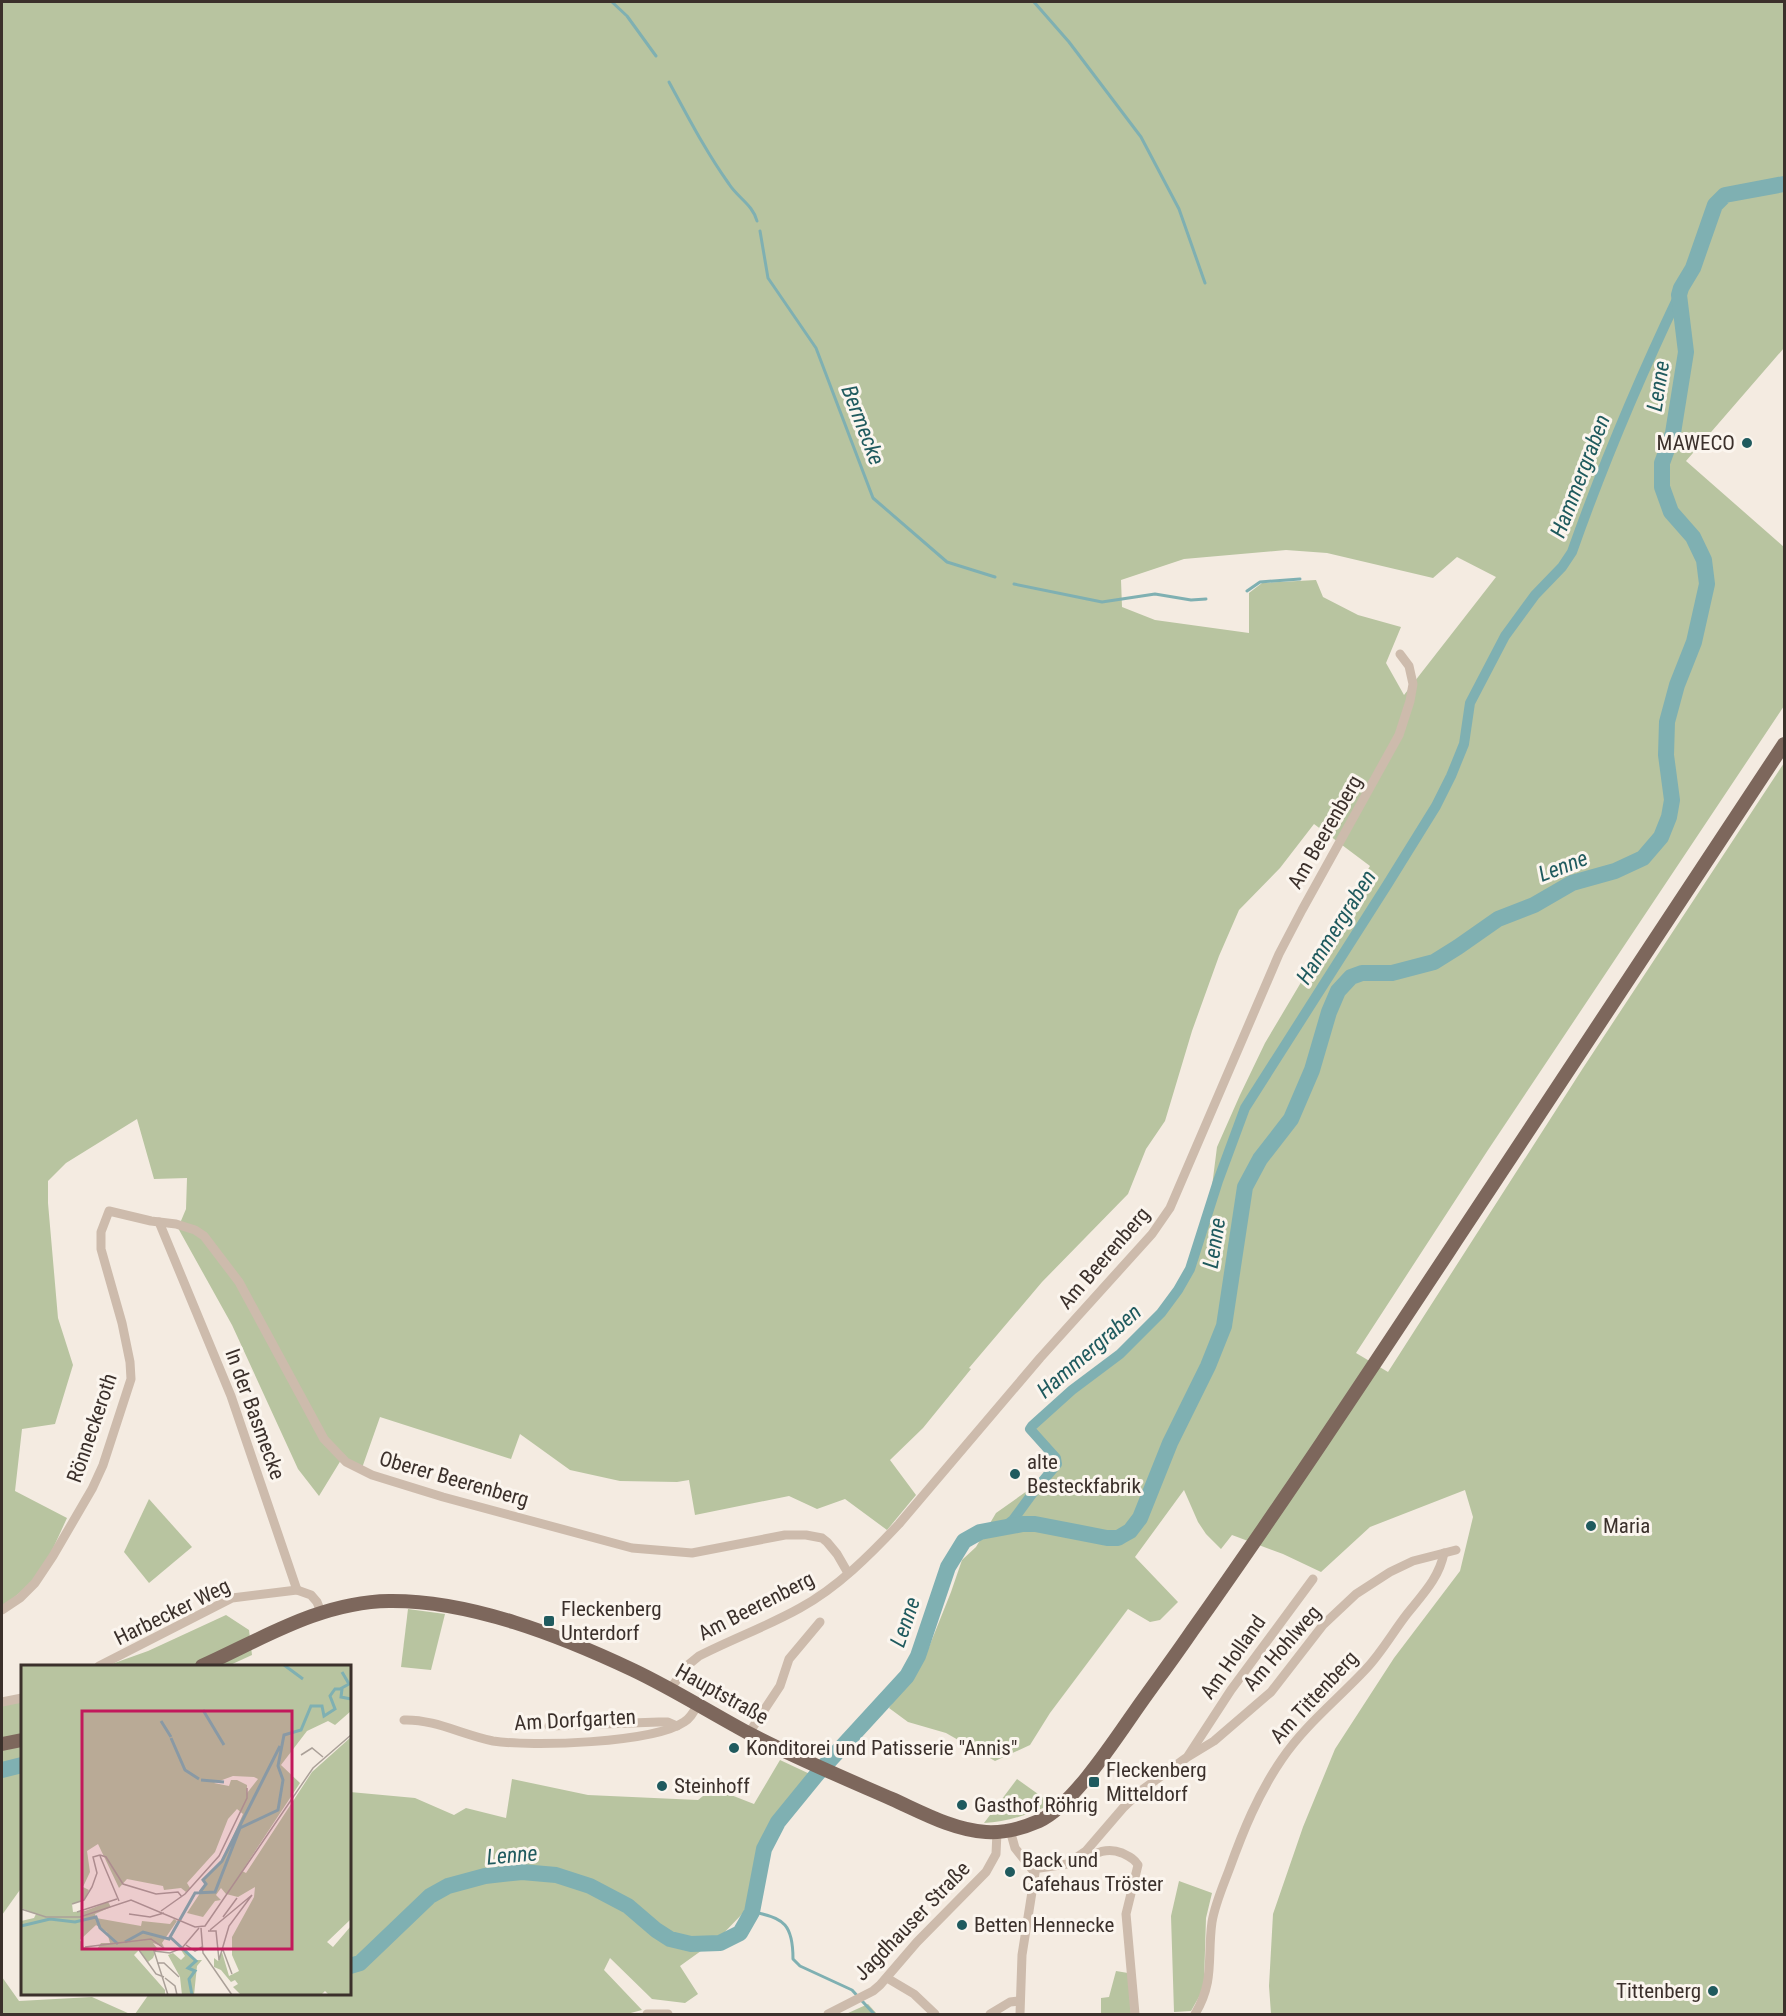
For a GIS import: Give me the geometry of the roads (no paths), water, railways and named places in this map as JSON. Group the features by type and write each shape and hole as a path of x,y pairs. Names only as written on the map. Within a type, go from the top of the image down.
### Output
{"main road":[{"name":"Hauptstraße","path":"204,1665 321,1612 362,1603 418,1602 502,1619 595,1653 670,1689 749,1733 804,1760 959,1827 982,1832 1004,1831 1046,1818 1068,1799 1120,1732 1267,1526 1785,744"},
{"path":"2,1744 21,1740"}],"street":[{"name":"Am Beerenberg","path":"670,1689 688,1665 699,1656 801,1608 848,1573 899,1524 1040,1358 1152,1234 1170,1208 1279,954 1399,735 1413,684 1409,666 1400,654"},
{"name":"Rönneckeroth","path":"2,1610 20,1598 35,1583 92,1489 103,1465 131,1379 122,1323 102,1257 100,1240 103,1223 110,1211 159,1222"},
{"name":"Oberer Beerenberg","path":"159,1222 188,1227 204,1236 239,1282 324,1439 338,1455 355,1468 443,1497 632,1548 692,1553 785,1535 814,1536 822,1538 832,1547 848,1573"},
{"name":"In der Basmecke","path":"159,1222 231,1396 297,1590"},
{"name":"Am Hohlweg","path":"1033,1869 1067,1864 1086,1851 1142,1790 1214,1741 1271,1692 1323,1625 1356,1594 1390,1572 1413,1561 1456,1550"},
{"name":"Am Tittenberg","path":"1195,2014 1204,1999 1209,1982 1212,1921 1220,1894 1247,1820 1266,1784 1298,1738 1381,1651 1434,1581 1441,1568 1444,1553"},
{"name":"Am Holland","path":"1186,1758 1237,1682 1313,1579"},
{"path":"297,1590 311,1595 321,1612"},
{"name":"Harbecker Weg","path":"101,1665 229,1599 297,1590"},
{"path":"749,1733 780,1686 789,1659 817,1625"},
{"path":"2,1702 21,1698"},
{"name":"Am Dorfgarten","path":"404,1720 418,1720 476,1737 514,1743 614,1739 651,1734 677,1726 686,1721 698,1704"},
{"name":"Am Dorfgarten","path":"549,1726 668,1722 677,1726"},
{"path":"1004,1831 1033,1869 1035,1878 1022,1955 1020,2014"},
{"name":"Jagdhauser Straße","path":"828,2014 873,1991 887,1978 924,1934 986,1872 996,1854 1004,1831"},
{"path":"1067,1864 1075,1865 1108,1849 1129,1856 1138,1864 1126,1914 1136,2014"},
{"path":"887,1978 914,1994 935,2014"},
{"path":"990,2014 1010,2002 1019,2001"},
{"path":"647,2014 668,2014"}],"waterway":[{"name":"Bermecke","path":"612,2 627,16 656,56"},
{"path":"1034,2 1069,42 1141,137 1179,209 1205,283"},
{"name":"Bermecke","path":"669,82 713,159 733,189 752,210 757,221"},
{"name":"Lenne","path":"351,1966 360,1963 430,1896 448,1886 485,1876 522,1872 556,1875 590,1886 628,1906 670,1939 691,1944 720,1943 740,1933 752,1912 764,1849 778,1822 818,1773 907,1676 918,1656 948,1567 964,1541 980,1532 1023,1524 1035,1524 1107,1538 1118,1538 1130,1531 1140,1518 1170,1443 1208,1366 1224,1326 1245,1187 1260,1159 1291,1119 1312,1070 1329,1012 1338,991 1351,977 1362,973 1392,973 1434,962 1498,919 1534,905 1572,883 1615,871 1643,858 1661,837 1669,817 1672,800 1666,755 1667,722 1677,685 1694,642 1707,584 1704,560 1693,537 1671,512 1662,487 1662,463 1673,433 1686,352 1679,295 1693,268 1715,205 1725,195 1784,184"},
{"name":"Bermecke","path":"760,231 768,278 816,348 873,498 947,562 995,577"},
{"name":"Hammergraben","path":"1003,1528 1013,1520 1057,1464 1056,1458 1030,1429 1032,1426 1072,1390 1120,1354 1161,1313 1190,1269 1218,1181 1245,1108 1436,806 1464,744 1470,703 1505,636 1535,595 1562,567 1572,552 1622,422 1679,295"},
{"name":"Bermecke","path":"1247,591 1260,582 1300,579"},
{"name":"Bermecke","path":"1014,584 1102,602 1155,594 1191,600 1206,599"},
{"name":"Lenne","path":"2,1770 21,1765"},
{"path":"752,1912 772,1917 785,1925 791,1938 793,1959 800,1966 852,1990 874,2014"}],"place":[{"name":"MAWECO","path":"1747,443"},
{"name":"alte Besteckfabrik","path":"1015,1474"},
{"name":"Maria","path":"1591,1526"},
{"name":"Fleckenberg Unterdorf","path":"549,1621"},
{"name":"Konditorei und Patisserie \"Annis\"","path":"734,1748"},
{"name":"Fleckenberg Mitteldorf","path":"1094,1782"},
{"name":"Steinhoff","path":"662,1786"},
{"name":"Gasthof Röhrig","path":"962,1805"},
{"name":"Back und Cafehaus Tröster","path":"1010,1872"},
{"name":"Betten Hennecke","path":"962,1925"},
{"name":"Tittenberg","path":"1713,1991"}]}
